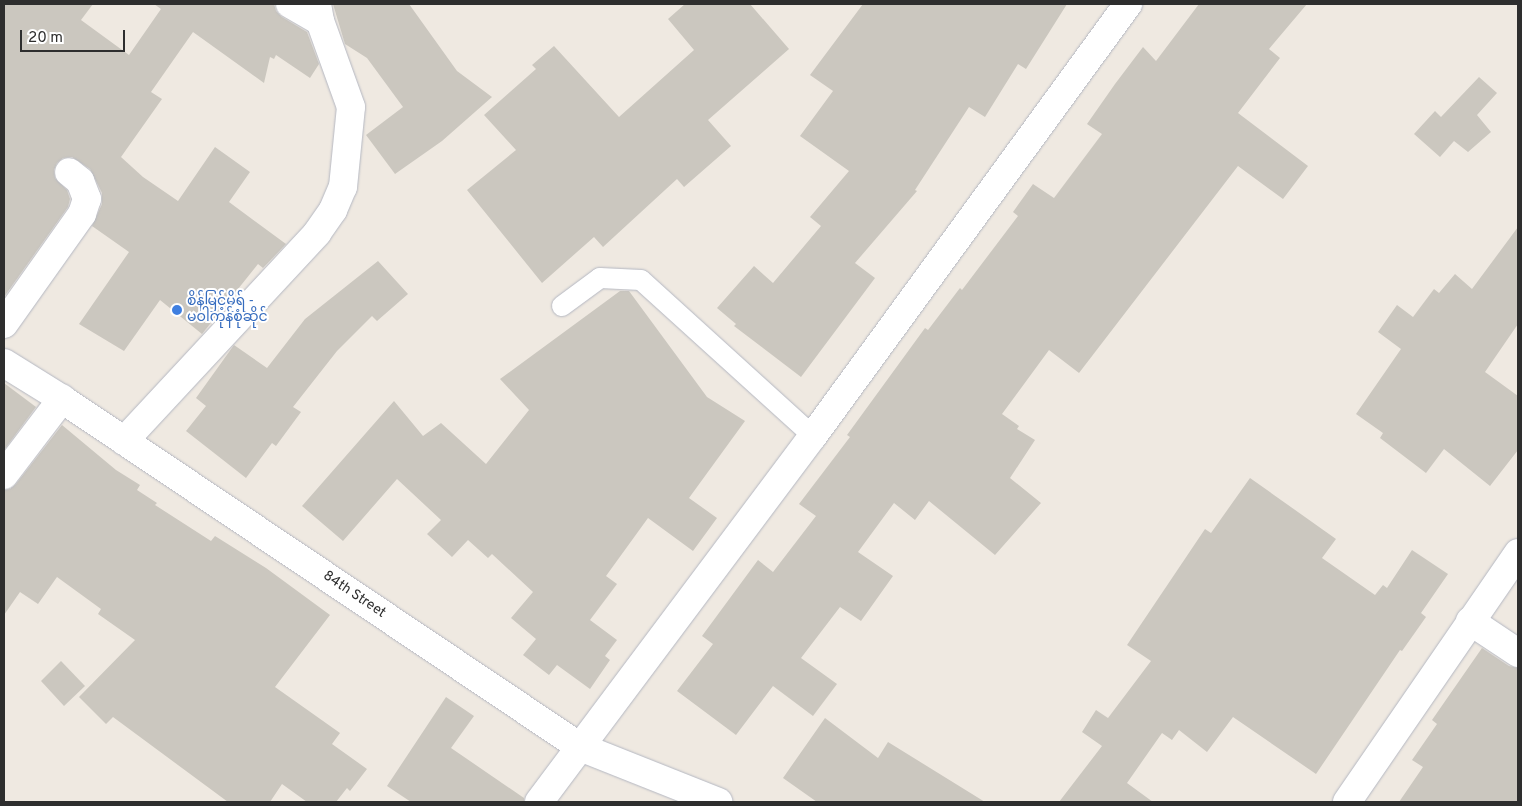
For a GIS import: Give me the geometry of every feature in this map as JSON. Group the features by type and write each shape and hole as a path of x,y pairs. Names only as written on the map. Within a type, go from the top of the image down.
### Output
{"street":[{"path":"124,441 317,233 333,210 343,187 351,107 318,13 290,4"},
{"path":"539,802 812,436 1128,4"},
{"path":"4,324 82,214 87,199 80,181 69,172"},
{"name":"84th Street","path":"4,363 62,398 580,747 718,802"},
{"path":"4,475 62,398"},
{"path":"1347,802 1518,553"},
{"path":"1470,621 1518,653"}],"lane":[{"path":"562,306 600,278 641,280 812,436"}],"building":[{"path":"4,4 93,4 81,20 129,55 161,9 154,4 274,4 276,11 282,17 307,32 319,64 310,78 276,55 274,59 270,57 264,83 193,32 151,92 162,99 121,157 143,177 178,201 215,147 250,172 229,202 286,244 263,268 258,264 202,334 160,300 124,351 79,324 129,252 92,226 102,204 102,193 90,169 72,157 63,158 57,163 54,170 55,178 67,190 70,199 68,207 4,297"},
{"path":"333,4 409,4 457,71 492,97 442,141 395,174 366,135 403,107 367,58 345,44"},
{"path":"685,4 750,4 789,49 708,120 731,146 684,187 677,179 603,247 594,237 542,283 467,190 516,150 484,115 536,69 532,65 554,46 619,117 694,50 668,19"},
{"path":"863,4 1067,4 1026,69 1018,64 985,117 969,107 915,190 917,191 855,263 875,278 801,377 734,326 736,324 717,308 754,266 773,283 821,226 810,217 849,171 800,136 833,91 810,75"},
{"path":"1199,4 1307,4 1269,49 1280,58 1238,113 1308,166 1283,199 1238,166 1079,373 1049,350 1002,414 1019,426 1017,429 1035,440 1010,478 1041,503 995,555 929,501 915,520 894,503 858,552 893,576 861,621 840,607 801,658 837,684 813,716 773,686 736,735 677,691 713,644 702,636 758,560 773,572 816,516 799,504 850,437 847,435 925,328 928,330 960,288 962,290 1018,216 1013,212 1033,184 1054,198 1102,134 1087,124 1115,84 1143,47 1156,61"},
{"path":"1479,77 1497,93 1477,115 1491,132 1468,152 1454,141 1440,157 1414,134 1435,111 1441,117"},
{"path":"1518,227 1518,324 1485,372 1518,396 1518,450 1490,486 1444,449 1426,473 1380,438 1383,433 1356,414 1401,349 1378,332 1397,305 1413,317 1434,289 1439,293 1455,274 1472,289"},
{"path":"378,261 408,294 377,321 372,316 337,351 293,407 301,412 276,446 272,443 246,478 186,431 206,406 196,398 234,345 267,368 305,319"},
{"path":"620,291 629,291 707,397 745,421 689,498 717,518 693,551 648,518 606,576 617,584 590,620 617,640 605,656 610,660 590,689 557,665 549,675 523,655 536,639 511,618 533,592 492,554 488,558 468,540 452,557 427,534 441,520 397,479 343,541 302,506 394,401 423,436 441,423 486,464 529,410 500,379"},
{"path":"4,383 36,407 4,450"},
{"path":"62,425 116,470 140,485 137,490 157,503 155,505 211,541 215,536 266,568 330,615 275,687 340,733 332,744 367,769 350,791 347,788 336,802 307,802 282,784 270,802 228,802 113,717 106,724 79,697 135,640 98,614 101,609 57,577 38,604 20,592 4,615 4,490 10,489 16,484"},
{"path":"1250,478 1336,539 1322,558 1375,595 1383,585 1387,588 1412,550 1448,574 1421,613 1426,617 1402,651 1400,650 1316,774 1233,717 1207,752 1179,730 1172,740 1162,733 1127,783 1153,802 1059,802 1102,746 1082,732 1096,710 1108,718 1151,661 1127,645 1205,529 1211,533"},
{"path":"1482,648 1509,666 1518,668 1518,802 1399,802 1423,767 1412,760 1437,724 1432,720"},
{"path":"61,661 85,686 64,706 41,681"},
{"path":"446,697 474,716 451,748 524,798 524,802 411,802 387,786"},
{"path":"825,718 878,758 888,742 985,802 817,802 783,778"}],"place":[{"name":"စိန်မြင့်မိုရ် - မဝါကုန်စုံဆိုင်","path":"177,310"}]}
